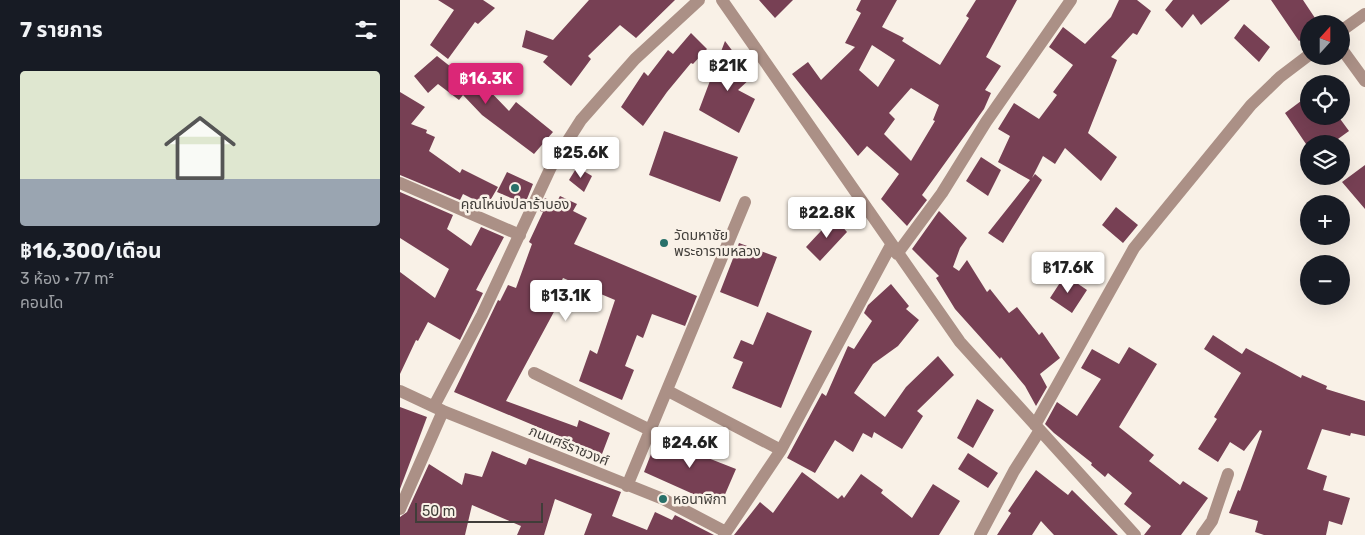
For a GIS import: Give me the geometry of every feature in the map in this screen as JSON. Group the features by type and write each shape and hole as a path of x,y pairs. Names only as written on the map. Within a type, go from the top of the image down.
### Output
{"street":[{"path":"400,509 438,409 551,166 581,120 635,59 699,0"},
{"path":"722,0 894,250 960,342 1135,535"},
{"path":"725,533 781,450 894,250 942,193 986,122 1071,0"},
{"path":"1350,25 1365,14"},
{"path":"1350,60 1365,81"},
{"path":"980,535 1134,248 1251,105 1280,77 1300,62"},
{"path":"400,183 520,235"},
{"path":"627,486 745,202"},
{"path":"534,373 650,430"},
{"name":"ภนนศรีราชวงศ์","path":"400,391 438,409 663,499 725,533"},
{"path":"668,391 781,450"},
{"path":"1202,535 1212,521 1228,474"}],"building":[{"path":"438,0 483,0 495,8 478,24 475,22 448,59 430,45 454,10"},
{"path":"589,0 675,0 636,38 620,25 588,56 591,59 571,86 543,62 548,56 522,47 526,30 553,40"},
{"path":"759,0 793,0 775,18"},
{"path":"861,0 897,0 882,27 904,38 902,41 940,65 969,18 966,16 976,0 1017,0 986,57 1001,66 985,90 991,93 984,109 922,195 927,200 907,226 881,199 899,174 867,146 858,156 792,74 808,62 821,80 855,47 845,43 861,13 856,10","holes":["872,45 895,60 878,87 859,70","911,88 939,105 933,120 935,121 911,161 884,134 895,119 889,113"]},
{"path":"1119,0 1137,0 1151,11 1137,35 1133,33 1111,57 1117,60 1088,133 1117,157 1101,181 1065,148 1055,164 1043,156 1032,178 1035,174 1042,180 1003,243 988,233 1030,180 998,162 1010,136 998,129 1014,103 1039,119 1057,95 1053,92 1073,65 1049,47 1063,27 1085,44 1111,17"},
{"path":"1173,0 1230,0 1201,25 1193,14 1182,28 1165,10"},
{"path":"1271,0 1303,0 1313,15 1300,15 1299,41"},
{"path":"1244,24 1270,47 1259,62 1234,38"},
{"path":"691,33 707,49 693,64 691,63 667,92 643,126 621,107 644,72 648,76 668,50 673,54"},
{"path":"725,41 752,77 738,90 755,99 739,133 699,110"},
{"path":"437,56 479,89 484,85 509,111 516,102 553,132 534,154 482,115 463,95 459,100 438,84 428,93 414,76"},
{"path":"400,92 425,107 411,124 427,130 426,133 435,137 429,151 460,173 462,169 498,187 487,206 463,194 460,200 400,175"},
{"path":"1300,102 1300,125 1345,125 1349,131 1343,135 1300,135 1285,113"},
{"path":"664,131 738,157 720,202 649,175"},
{"path":"981,157 1001,170 988,196 966,181"},
{"path":"1365,165 1365,209 1345,185 1350,185 1350,176"},
{"path":"577,167 592,176 584,192 569,180"},
{"name":"คุณโหน่งปลาร้าบอง","path":"507,172 533,184 525,204 497,192"},
{"path":"400,192 453,215 447,229 471,246 481,227 504,237 476,290 483,293 460,340 428,322 418,341 416,340 400,374 400,272 435,298 449,269 400,238"},
{"path":"560,196 577,204 573,211 587,218 574,244 697,296 685,326 652,314 643,338 637,335 625,366 634,370 622,400 579,381 590,350 597,354 615,300 563,278 550,305 556,308 506,401 577,427 579,420 610,433 602,454 454,392 498,300 500,301 508,285 516,288 532,244 529,242 543,212 540,211 545,198 556,203"},
{"path":"1116,207 1138,225 1123,243 1102,225"},
{"path":"939,211 967,238 960,248 953,267 959,271 967,260 987,292 990,289 1009,313 1017,307 1039,335 1042,332 1060,358 1040,374 1047,387 1036,406 1025,386 1001,357 1000,359 955,309 936,278 939,276 912,249"},
{"path":"834,217 847,232 820,261 806,247"},
{"path":"739,243 777,257 758,307 720,292"},
{"path":"1065,275 1087,290 1072,313 1050,298"},
{"path":"891,284 909,306 906,309 919,320 898,346 873,364 854,393 885,417 906,387 938,356 954,375 917,411 923,416 902,449 874,432 872,438 863,433 853,452 835,440 815,473 787,458 822,393 826,396 848,346 854,349 872,321 864,313 868,305"},
{"path":"767,312 812,331 781,408 732,388 743,362 733,358 741,340 753,345"},
{"path":"1213,335 1242,354 1246,348 1301,378 1302,375 1327,386 1326,389 1365,401 1365,436 1351,433 1350,436 1322,429 1307,469 1327,476 1323,490 1350,498 1342,525 1329,521 1326,535 1264,535 1255,532 1258,521 1229,513 1238,490 1240,491 1262,431 1260,430 1244,451 1230,442 1218,462 1198,449 1217,419 1214,417 1241,373 1204,349"},
{"path":"1129,347 1157,364 1119,427 1154,455 1149,461 1180,485 1183,481 1208,498 1181,535 1144,535 1151,526 1124,504 1132,493 1108,473 1105,477 1091,465 1092,463 1045,424 1057,402 1077,416 1101,379 1081,368 1092,349 1119,364"},
{"path":"977,399 994,410 973,448 957,438"},
{"path":"400,407 427,417 400,489"},
{"path":"658,436 684,447 686,438 712,448 708,458 736,469 720,506 644,472"},
{"path":"492,451 526,465 529,458 621,492 612,516 647,530 655,512 672,520 675,515 714,535 584,535 592,514 555,499 544,535 517,535 521,526 472,505 465,535 400,535 400,517 407,512 429,464 462,485 465,473 482,477"},
{"path":"968,453 998,473 988,488 958,469"},
{"path":"1036,470 1068,495 1072,490 1118,535 1054,535 1041,521 1032,535 997,535 1011,513 1008,511"},
{"path":"802,472 838,499 842,495 844,498 861,474 883,490 881,493 912,518 933,484 960,501 939,535 734,535 760,502 773,513"}],"place":[{"name":"คุณโหน่งปลาร้าบอง","path":"515,188"},
{"name":"วัดมหาชัย พระอารามหลวง","path":"664,243"},
{"name":"หอนาฬิกา","path":"663,499"}]}
